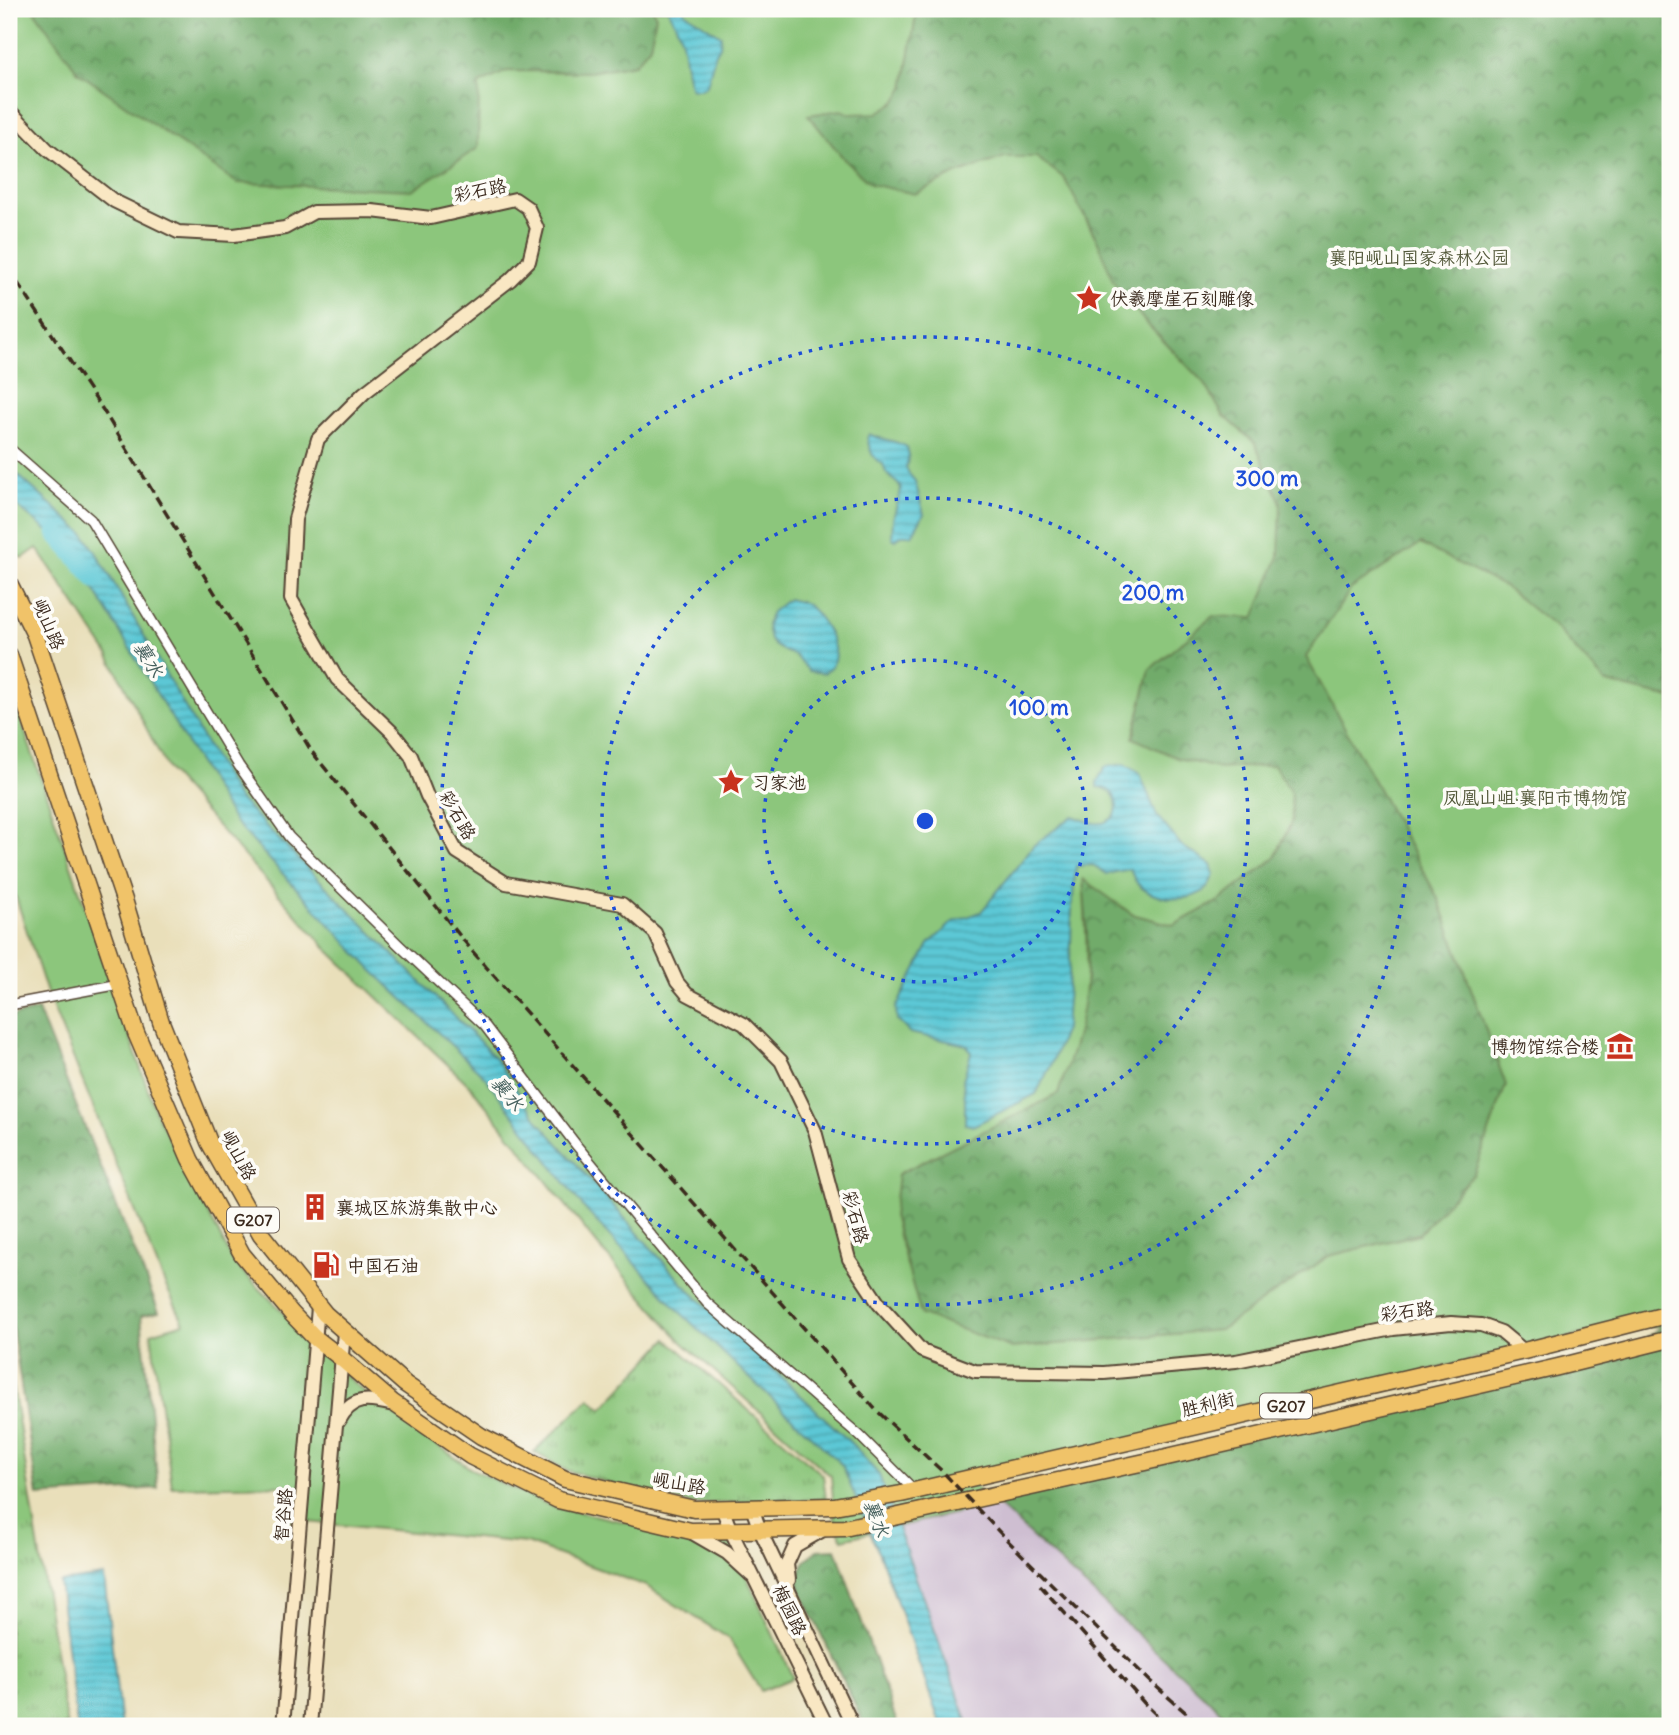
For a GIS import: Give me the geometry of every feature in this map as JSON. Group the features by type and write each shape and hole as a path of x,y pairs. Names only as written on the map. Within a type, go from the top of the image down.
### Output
{"highway":[{"name":"岘山路","path":"9,583 35,635 125,903 161,1022 209,1143 261,1234 318,1307 405,1384 481,1436 565,1479 694,1509 834,1506"},
{"name":"G207","path":"9,655 136,1033 190,1159 242,1254 314,1337 398,1406 470,1456 558,1500 685,1530 845,1528 1505,1379 1670,1339"},
{"name":"胜利街","path":"834,1506 908,1493 1524,1351 1670,1314"}],"street":[{"name":"彩石路","path":"9,110 47,149 114,201 178,232 234,235 285,228 314,212 372,211 431,218 515,198 528,208 537,228 529,261 510,280 364,393 318,439 295,519 291,599 337,679 392,732 411,756 427,796 457,852 506,883 622,905 655,933 677,982 687,994 744,1024 781,1061 815,1132 849,1259 879,1304 922,1352 975,1371 1104,1373 1236,1361 1393,1329 1451,1323 1481,1325 1500,1332 1524,1351"},
{"path":"9,448 90,520 239,766 289,837 485,1026 577,1146 707,1303 860,1436 908,1493"},
{"path":"9,1005 120,984"},
{"path":"271,1289 303,1335 313,1359"},
{"name":"智谷路","path":"283,1726 318,1307"},
{"path":"310,1726 344,1332"},
{"path":"335,1428 345,1408 364,1400 398,1406"},
{"name":"梅园路","path":"722,1508 827,1726"},
{"name":"梅园路","path":"751,1508 853,1726"},
{"path":"791,1595 787,1564 795,1546 827,1528"},
{"path":"685,1530 727,1553 755,1579"}],"shaded area":[{"path":"894,1393 992,1505 1006,1512 1237,1726 969,1726 897,1526 949,1514"}],"green space":[{"name":"习家池","path":"9,9 33,9 78,72 237,183 412,190 478,148 479,84 507,71 590,72 635,64 650,46 656,16 653,9 917,9 904,88 895,102 877,113 851,114 841,110 808,115 844,159 870,184 915,194 954,175 1005,157 1036,157 1064,178 1100,246 1113,281 1146,323 1205,384 1223,415 1255,443 1281,503 1279,556 1254,618 1213,616 1150,669 1133,738 1177,758 1220,769 1274,765 1291,792 1292,820 1275,858 1217,902 1174,925 1132,914 1083,879 1085,986 1076,1039 1058,1094 898,1174 893,1216 921,1315 1012,1348 1220,1330 1329,1256 1419,1234 1474,1174 1506,1085 1439,900 1306,657 1351,589 1420,544 1505,587 1555,627 1606,683 1670,698 1670,1325 1661,1327 1630,1323 975,1477 961,1471 992,1505 842,1539 835,1523 831,1476 682,1342 601,1249 471,1087 329,951 169,772 108,654 37,548 23,558 9,554"},
{"path":"33,9 653,9 656,16 650,46 635,64 590,72 507,71 478,148 413,190 237,183 78,72"},
{"name":"襄阳岘山国家森林公园","path":"917,9 1670,9 1670,698 1606,683 1555,627 1421,544 1351,589 1306,657 1439,900 1506,1085 1474,1174 1419,1234 1329,1256 1220,1330 1012,1348 921,1315 893,1215 898,1174 1058,1094 1086,986 1087,932 1083,878 1132,914 1174,925 1217,902 1275,858 1292,820 1291,792 1274,765 1220,769 1177,758 1133,739 1150,669 1213,616 1255,443 1223,415 1205,384 1146,323 1112,281 1100,246 1084,214 1005,157 954,175 915,194 869,184 807,115 895,102 904,88"},
{"path":"9,686 156,1113 234,1263 361,1390 471,1469 551,1506 732,1545 793,1678 761,1691 728,1638 646,1586 526,1543 288,1520 291,1485 172,1487 151,1333 184,1323 164,1282 47,993 9,876"},
{"path":"38,1010 159,1312 141,1316 158,1488 38,1496 9,1307 9,1017"},
{"path":"1661,1327 1670,1334 1670,1726 1237,1726 988,1496 1632,1349"},
{"path":"667,1339 823,1475 826,1499 692,1504 566,1470 534,1452 590,1398 602,1409"},
{"path":"9,1362 67,1726 9,1726"},
{"path":"836,1549 898,1726 865,1726 797,1579 805,1561 817,1550"}],"water":[{"path":"668,9 683,9 721,36 707,85 703,88 691,88 681,38"},
{"path":"869,434 907,447 909,455 906,467 915,481 924,514 912,535 901,535 896,540 892,538 893,519 901,490 886,473 883,464 872,454 867,438"},
{"name":"襄水","path":"9,467 84,534 236,796 495,1058 539,1122 683,1284 854,1446 879,1475 969,1726 941,1726 883,1563 842,1465 681,1313 585,1209 485,1077 372,970 233,820 85,574 77,555 9,500"},
{"path":"788,599 809,606 833,642 834,659 831,667 824,673 809,671 795,655 775,646 770,640 767,625 772,612"},
{"path":"1124,764 1140,774 1157,816 1181,845 1211,865 1214,874 1207,888 1199,894 1171,898 1152,894 1144,889 1130,869 1107,874 1093,865 1076,866 1065,1029 1051,1065 1036,1094 973,1126 965,1124 963,1080 971,1053 967,1045 910,1033 897,1020 896,1008 929,944 953,922 981,912 1034,845 1073,816 1100,823 1115,816 1117,805 1114,796 1108,790 1097,787 1097,782 1105,767"},
{"path":"104,1576 121,1726 77,1726 59,1582"}],"waterway":[{"name":"襄水","path":"56,533 96,579"}],"railway":[{"path":"9,270 103,410 312,752 473,952 876,1410 943,1472 1005,1538 1150,1681 1201,1726"},
{"path":"1040,1585 1145,1704 1168,1726"}],"place":[{"name":"伏羲摩崖石刻雕像","path":"1089,298"},
{"name":"习家池","path":"731,782"},
{"name":"博物馆综合楼","path":"1620,1046"},
{"name":"襄城区旅游集散中心","path":"315,1207"},
{"name":"中国石油","path":"326,1265"}],"park label":[{"name":"凤凰山岨·襄阳市博物馆","path":"1535,797"}]}
